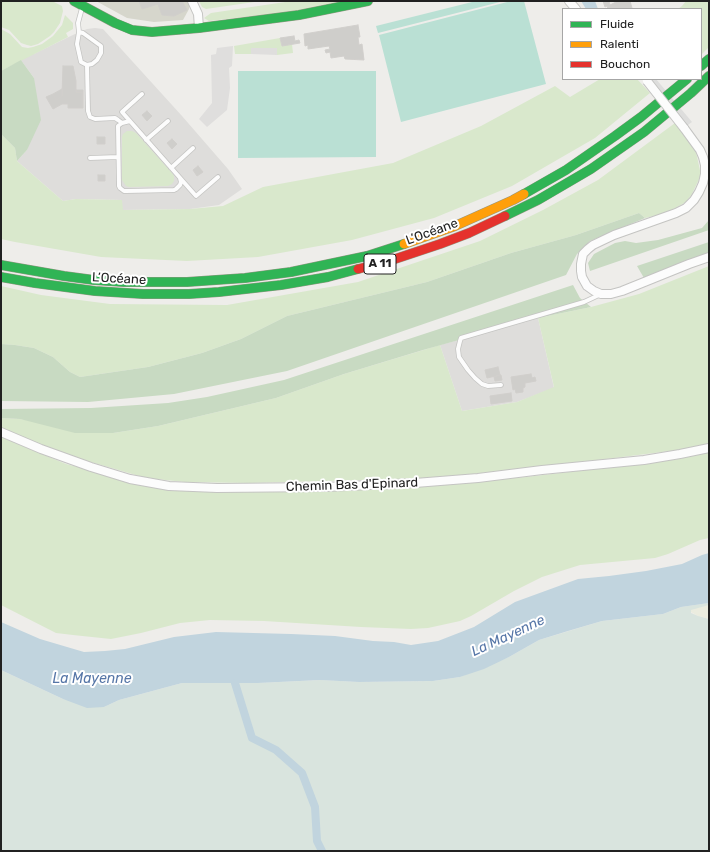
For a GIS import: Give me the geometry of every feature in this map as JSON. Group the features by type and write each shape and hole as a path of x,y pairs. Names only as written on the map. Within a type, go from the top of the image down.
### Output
{"main road":[{"path":"74,1 115,23 132,30 152,32 199,28 299,15 368,1"},
{"name":"L’Océane","path":"1,277 95,291 143,294 189,294 234,291 281,285 341,274 386,262 469,233 538,200 591,169 628,143 666,114 709,76"},
{"name":"L’Océane","path":"1,265 94,280 124,282 187,282 245,278 284,273 367,256 454,226 513,200 578,162 641,117 686,80"}],"street":[{"path":"192,1 198,14 199,28"},
{"path":"646,80 700,150 707,173 699,192 686,208 593,244 583,254 581,264 582,277 587,286 594,291 601,294 611,294 709,257"},
{"name":"Chemin Bas d'Epinard","path":"1,432 48,452 130,479 169,486 217,488 326,487 423,483 644,460 709,448"}],"lane":[{"path":"79,32 83,33 101,46 101,52 97,60 92,64 87,65 81,62 77,44 79,32 78,23 83,5"},
{"path":"87,65 88,111 90,117 95,119 115,118 122,123"},
{"path":"142,94 122,112 196,196 218,177"},
{"path":"130,121 122,123 118,126 120,188 124,191 174,190 180,185 180,178"},
{"path":"146,140 168,121"},
{"path":"171,168 193,148"},
{"path":"90,158 118,157"},
{"path":"501,385 488,386 482,384 468,370 459,356 458,348 461,338 584,302 601,294"}],"shaded area":[{"path":"96,1 189,1 190,3 189,9 183,20 154,22 127,18"},
{"path":"87,29 103,29 182,116 228,169 242,189 219,205 190,209 122,210 122,200 76,199 63,201 17,161 27,150 34,78 21,60 75,34"},
{"path":"233,46 232,66 229,68 230,88 227,110 207,127 199,119 212,103 211,55 216,54 217,48"},
{"path":"251,48 277,48 277,55 251,54"},
{"path":"538,318 554,388 517,402 462,411 440,345"},
{"path":"709,603 709,605 691,610 691,613 709,619 709,851 1,851 1,670 63,699 104,707 119,700 182,683 258,683 321,680 359,682 433,681 460,677 509,657 539,640 602,621 663,614 681,607"},
{"path":"709,605 709,619 691,612 691,609"}],"green space":[{"path":"1,1 52,1 62,6 63,11 60,23 50,36 38,44 31,46 21,43 9,30 1,27"},
{"path":"199,1 261,1 206,9 202,7"},
{"path":"292,1 350,1 299,11 209,21 204,18 211,13"},
{"path":"476,1 504,1 378,33 376,26"},
{"path":"511,1 524,1 546,84 401,122 379,35"},
{"path":"686,1 709,1 709,47 702,54 702,8 679,8"},
{"path":"65,15 73,23 73,29 66,33 68,37 1,71 1,29 10,34 22,47 33,47 42,44 53,36 62,25"},
{"path":"280,38 282,46 292,44 293,53 277,55 277,48 251,48 251,54 235,54 234,46"},
{"path":"21,60 34,78 41,120 27,150 17,161 15,148 1,134 1,71"},
{"path":"238,71 376,71 376,157 238,158"},
{"path":"598,80 638,80 650,93 595,138 512,186 434,218 352,240 258,257 187,261 101,257 1,239 1,134 15,148 17,161 63,201 76,199 122,200 123,210 190,209 223,206 263,187 393,163 481,126 555,86 570,97"},
{"path":"675,123 696,152 701,175 692,194 686,202 666,213 645,218 639,213 576,235 511,253 427,282 287,316 241,339 202,353 148,367 80,377 70,372 53,357 34,348 1,344 1,286 41,295 110,304 227,305 358,282 480,241 543,210 598,180"},
{"path":"127,131 136,133 172,173 174,176 174,181 172,184 168,186 126,186 122,180 122,137"},
{"path":"639,213 645,218 590,241 577,254 566,275 287,371 174,394 88,402 1,401 1,344 34,348 53,357 70,372 80,377 148,367 202,353 241,339 287,316 427,282 511,253 576,235"},
{"path":"709,220 709,230 590,271 588,263 594,254 615,243 625,241 636,243 658,240 702,228"},
{"path":"709,242 709,254 644,278 637,266"},
{"path":"709,266 709,443 686,449 437,478 249,483 185,482 146,478 84,460 40,445 1,429 1,418 20,419 113,433 158,426 276,398 344,374 440,345 462,411 517,402 554,387 538,318 591,307 639,294"},
{"path":"573,285 580,298 591,307 538,318 423,350 344,374 276,398 158,426 113,433 75,433 20,419 1,418 1,409 91,408 168,403 207,397 284,380"},
{"path":"1,437 66,464 149,485 260,491 404,488 526,477 679,459 709,452 709,538 700,540 655,558 580,565 542,577 460,621 428,628 411,629 264,621 210,620 180,623 111,639 56,633 1,605"}],"water":[{"path":"581,1 595,1 598,8 585,8"},
{"name":"La Mayenne","path":"709,553 709,603 681,607 663,614 602,621 568,631 539,640 484,669 460,677 433,681 359,682 320,680 258,683 182,683 119,700 104,707 87,708 63,699 1,670 1,622 40,639 84,652 125,649 174,637 216,632 335,636 411,645 438,641 474,627 515,602 578,579 646,571 682,564"}],"pier":[{"path":"648,80 657,80 692,122 681,130 643,84"}],"building":[{"path":"139,1 182,1 187,10 174,16 162,15 158,4 142,9"},
{"path":"603,1 609,1 610,5 618,1 630,1 632,8 608,8 607,6 605,7"},
{"path":"358,25 360,37 358,37 359,45 362,44 364,60 345,59 344,56 331,58 330,52 326,53 325,50 330,49 329,46 308,49 308,45 305,46 304,34"},
{"path":"294,36 295,41 299,40 300,43 282,46 280,38"},
{"path":"63,66 73,66 76,81 76,92 82,92 82,108 68,108 68,104 62,104 53,109 46,97 53,94 56,100 62,96"},
{"path":"62,89 62,96 56,100 53,94"},
{"path":"76,90 83,90 83,108 82,92 76,92"},
{"path":"147,111 152,116 147,121 142,115"},
{"path":"97,137 105,137 105,144 97,144"},
{"path":"172,139 177,144 172,149 167,143"},
{"path":"198,166 203,172 197,176 193,170"},
{"path":"98,175 105,175 105,181 98,181"},
{"path":"498,367 500,375 487,378 485,370"},
{"path":"531,374 532,378 535,377 536,381 525,383 523,392 516,393 515,389 513,390 511,377"},
{"path":"501,375 502,380 495,381 494,377"},
{"path":"511,393 512,401 491,404 490,396"}],"waterway":[{"path":"235,683 252,738 276,750 302,773 315,807 317,841 322,851"}],"traffic: fast":[{"path":"74,1 115,23 132,30 152,32 199,28 299,15 368,1"},
{"path":"702,65 709,59"},
{"path":"505,216 538,200 591,169 644,132 709,76"},
{"path":"524,194 566,170 615,136 641,117 686,80"},
{"path":"1,265 94,280 124,282 187,282 245,278 291,272 367,256 404,244"},
{"path":"1,277 95,291 143,294 189,294 281,285 328,277 358,269"}],"traffic: slow":[{"path":"404,244 455,226 524,194"}],"traffic: jam":[{"path":"358,269 386,262 440,244 469,233 505,216"}]}
